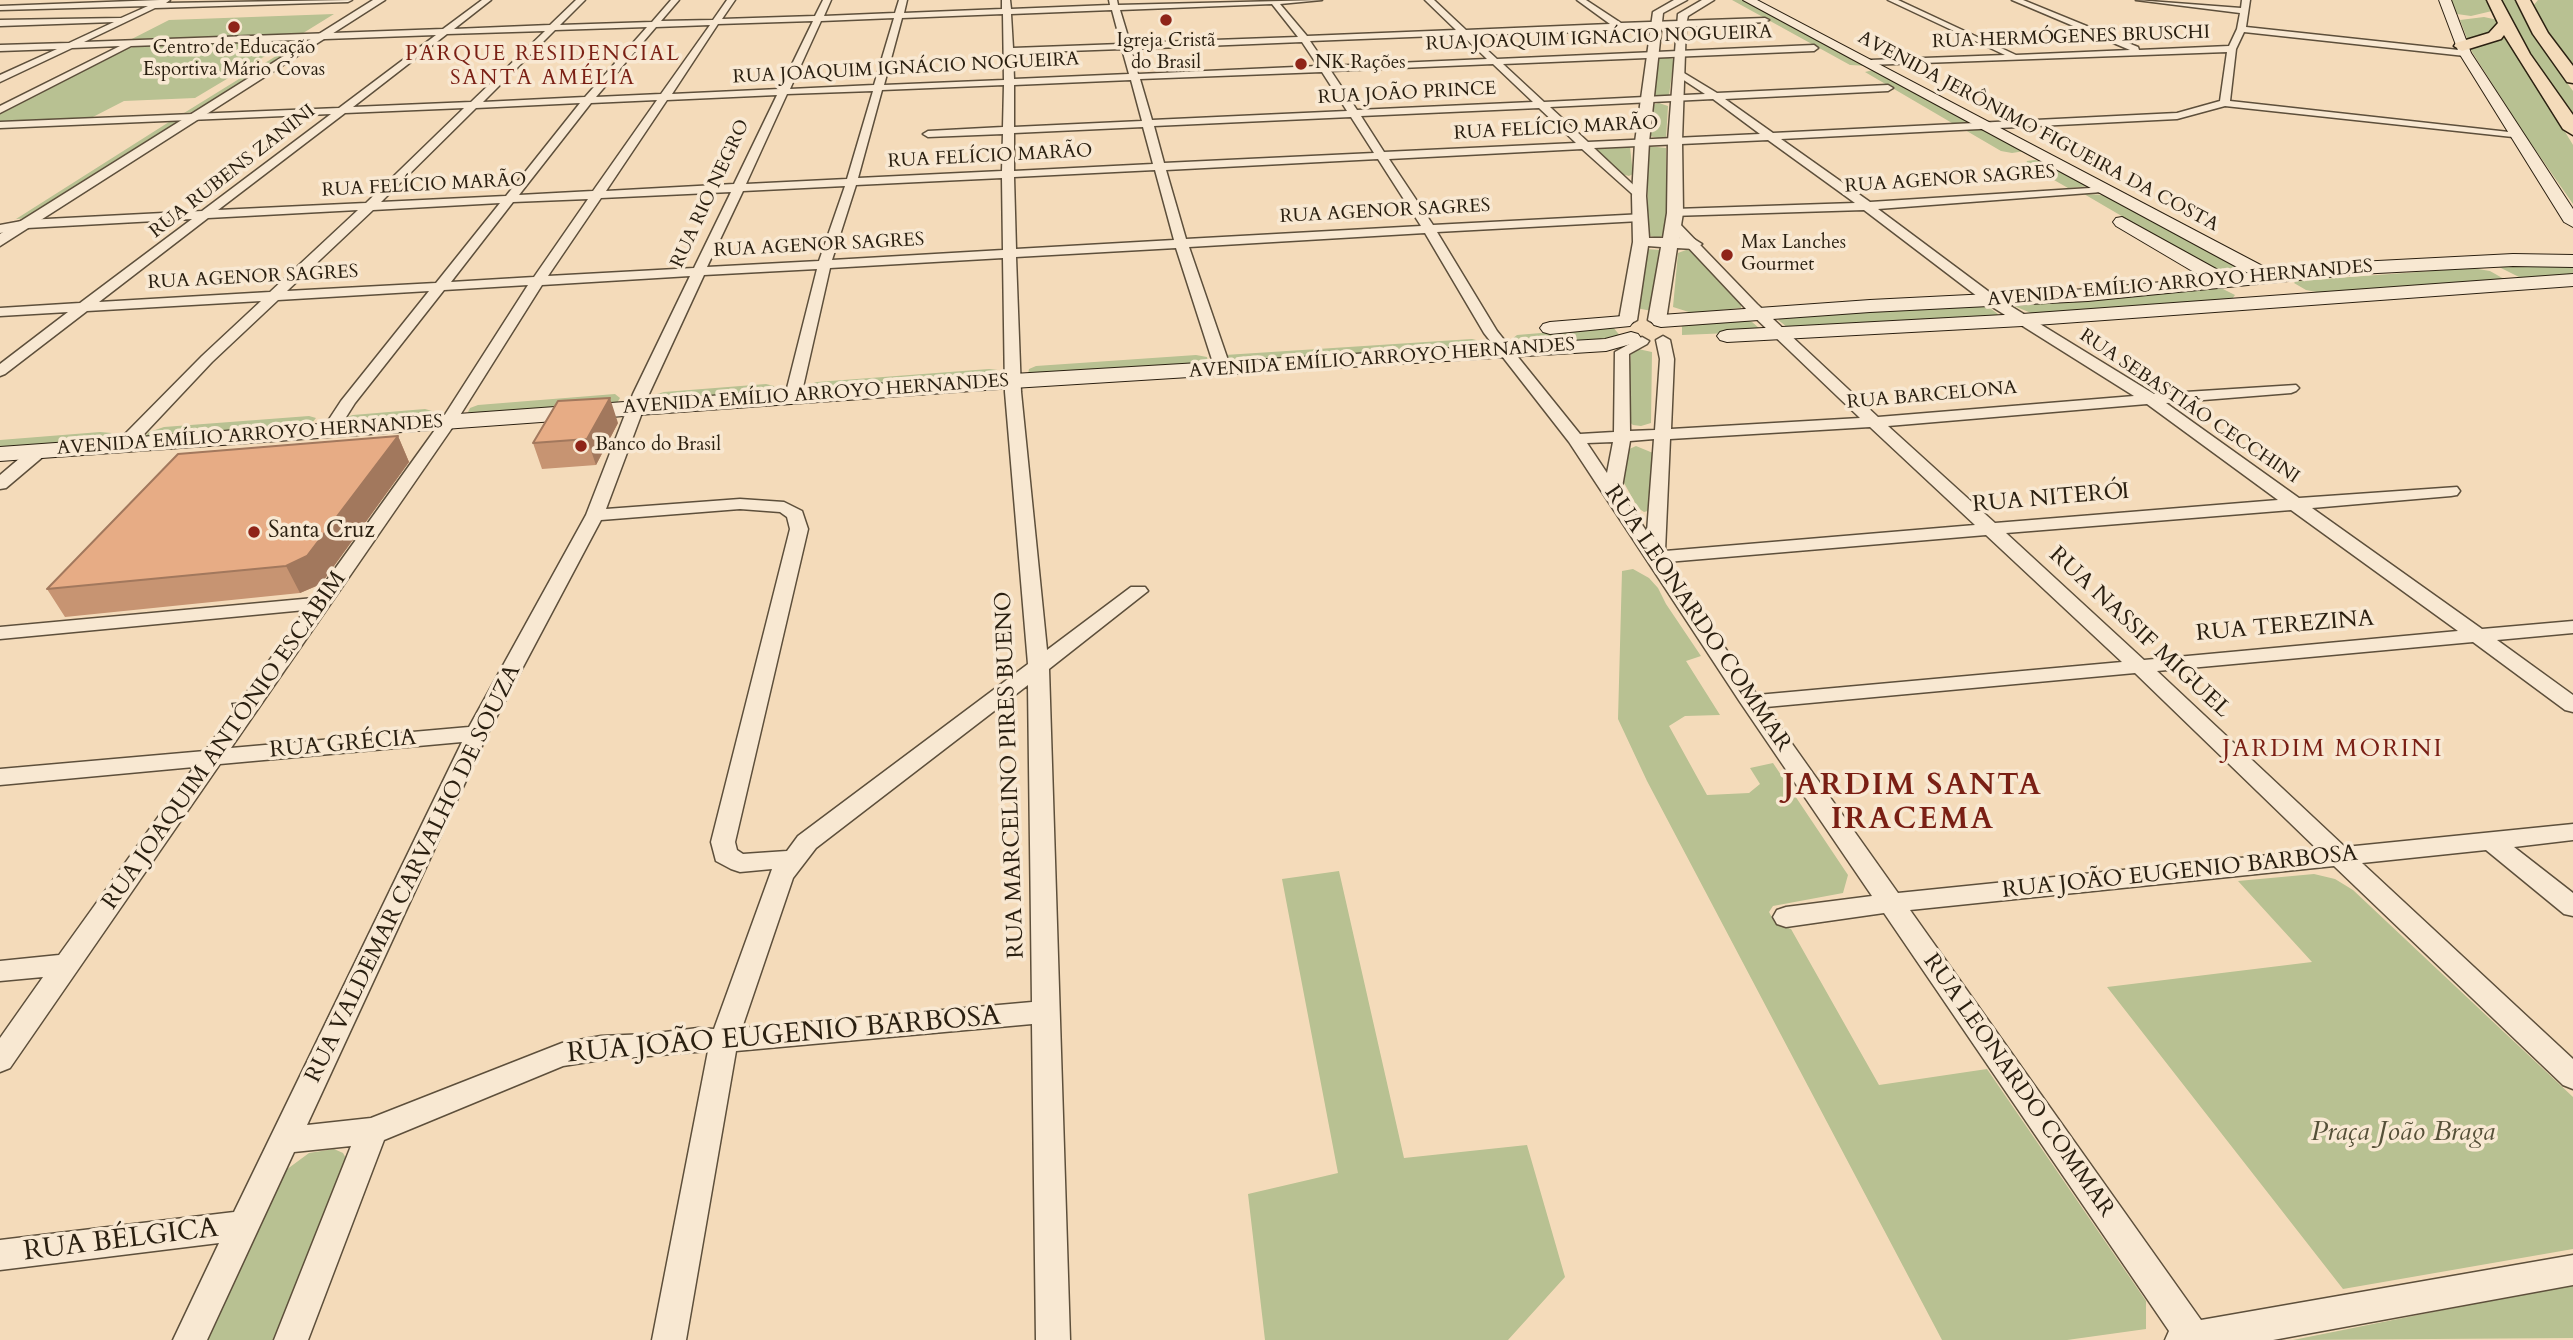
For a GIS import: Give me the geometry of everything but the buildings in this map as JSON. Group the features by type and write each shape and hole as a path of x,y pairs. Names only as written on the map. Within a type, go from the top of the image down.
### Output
{"highway":[{"path":"2494,0 2505,24 2573,129"},
{"path":"2522,0 2541,34 2573,78"},
{"path":"2464,49 2495,36 2505,24"}],"main road":[{"path":"2445,0 2464,49 2573,222"},
{"name":"AVENIDA JERÔNIMO FIGUEIRA DA COSTA","path":"1743,3 1765,20 1997,150"},
{"name":"AVENIDA JERÔNIMO FIGUEIRA DA COSTA","path":"1743,3 1874,65 2102,190 2309,297"},
{"path":"1853,69 1874,65"},
{"name":"AVENIDA JERÔNIMO FIGUEIRA DA COSTA","path":"2049,180 2256,301"},
{"name":"AVENIDA EMÍLIO ARROYO HERNANDES","path":"1663,330 1760,314 2088,295 2267,276 2473,262 2573,261"},
{"path":"2473,262 2503,272 2526,284"},
{"name":"AVENIDA EMÍLIO ARROYO HERNANDES","path":"0,454 330,430 454,412 1014,372 1498,342 1606,345 1631,330 1780,334 2022,320 2309,297 2573,280"},
{"name":"AVENIDA EMÍLIO ARROYO HERNANDES","path":"0,436 345,410 454,412"}],"street":[{"path":"0,7 16,0"},
{"path":"0,7 348,0"},
{"path":"0,227 170,118 363,0"},
{"path":"0,241 380,0"},
{"name":"RUA RUBENS ZANINI","path":"0,371 488,0"},
{"path":"126,443 207,359 370,206 580,0"},
{"path":"330,430 349,401 588,100 675,0"},
{"name":"RUA JOAQUIM ANTÔNIO ESCABIM","path":"0,1060 454,412 537,282 730,0"},
{"name":"RUA RIO NEGRO","path":"641,399 697,272 827,0"},
{"path":"795,388 824,265 852,181 903,0"},
{"path":"0,48 898,15 1006,6 1318,0"},
{"path":"1429,0 1639,196"},
{"path":"1581,0 1629,33"},
{"path":"1612,493 1622,437 1622,352 1631,330 1640,242 1639,196 1642,142 1648,101 1649,51 1658,12 1682,0"},
{"path":"1655,557 1667,359 1663,330 1673,227 1681,24 1683,14 1709,0"},
{"path":"1892,0 2018,57"},
{"path":"2016,0 2143,52"},
{"path":"2140,0 2243,11"},
{"path":"2246,0 2241,29 2232,49 2225,103 2518,136"},
{"name":"RUA LEONARDO COMMAR","path":"1274,1 1304,38 1354,114 1498,342 1576,439 1751,702 1892,903 2189,1339"},
{"path":"0,79 160,3"},
{"path":"1114,4 1181,243 1220,360"},
{"name":"RUA MARCELINO PIRES BUENO","path":"1006,6 1014,372 1038,664 1053,1340"},
{"path":"0,23 125,19"},
{"path":"1009,51 1765,20"},
{"path":"2241,29 2464,49"},
{"path":"0,110 132,44"},
{"name":"RUA JOAQUIM IGNÁCIO NOGUEIRA","path":"0,125 1494,61 1649,51 1681,53 1814,48"},
{"name":"RUA HERMÓGENES BRUSCHI","path":"1874,65 2232,49"},
{"name":"RUA SEBASTIÃO CECCHINI","path":"1679,73 1718,97 1991,300 2150,399 2573,705"},
{"name":"RUA JOÃO PRINCE","path":"928,134 1888,88"},
{"name":"RUA FELÍCIO MARÃO","path":"0,227 1008,173 2177,116 2225,103"},
{"path":"0,134 18,125"},
{"name":"RUA AGENOR SAGRES","path":"1673,227 1867,206 2102,190"},
{"name":"RUA AGENOR SAGRES","path":"0,312 1640,217"},
{"path":"1640,242 1673,227"},
{"name":"RUA NASSIF MIGUEL","path":"1673,227 1694,244 1780,334 2343,857 2573,1077"},
{"name":"RUA BARCELONA","path":"1576,439 1874,422 2291,388"},
{"name":"RUA VALDEMAR CARVALHO DE SOUZA","path":"190,1340 477,733 595,515 641,399"},
{"path":"0,484 39,451"},
{"name":"RUA NITERÓI","path":"1655,557 2451,491"},
{"path":"595,515 740,505 784,507 796,515 799,529 723,842 725,855 740,863 792,859"},
{"path":"668,1340 724,1041 781,875 807,842 1038,664 1138,591"},
{"path":"0,633 322,603"},
{"name":"RUA TEREZINA","path":"1751,702 2573,627"},
{"name":"RUA GRÉCIA","path":"0,777 477,733"},
{"name":"RUA JOÃO EUGENIO BARBOSA","path":"1786,917 1892,903 2573,832"},
{"path":"2491,841 2573,907"},
{"path":"0,971 67,964"},
{"name":"RUA JOÃO EUGENIO BARBOSA","path":"286,1140 372,1130 562,1055 601,1048 648,1046 698,1039 724,1041 1045,1012"},
{"path":"291,1340 372,1130"},
{"name":"RUA BÉLGICA","path":"0,1255 242,1227"},
{"path":"2189,1339 2573,1270"}],"green space":[{"path":"1732,0 1746,0 1868,66 1850,65"},
{"path":"2451,0 2487,0 2492,11 2471,16 2457,14"},
{"path":"2500,0 2515,0 2547,55 2573,91 2573,120 2529,54"},
{"path":"2538,0 2573,0 2573,66 2532,7"},
{"name":"Centro de Educação Esportiva Mário Covas","path":"334,14 300,35 124,43 169,20"},
{"path":"2484,17 2498,20 2573,145 2573,204 2472,52 2460,20"},
{"path":"313,39 197,111 184,113 302,40"},
{"path":"276,40 287,43 195,98 124,101 89,119 0,123 0,113 128,48"},
{"path":"1657,58 1674,59 1669,95 1657,97 1653,94"},
{"path":"1873,70 1971,124 1952,123 1865,72"},
{"path":"1659,103 1668,106 1666,138 1663,139 1649,136 1652,105"},
{"path":"181,121 30,218 16,219 169,122"},
{"path":"1966,127 1984,129 2025,151 2001,151 1965,130"},
{"path":"1622,145 1630,147 1633,174 1629,176 1621,174 1594,148"},
{"path":"1648,146 1666,148 1666,234 1658,238 1647,235"},
{"path":"2035,160 2091,186 2068,188 2026,164 2027,161"},
{"path":"2084,194 2105,195 2245,272 2246,275 2219,273"},
{"path":"1646,249 1661,250 1652,311 1636,308"},
{"path":"1694,251 1741,303 1741,308 1692,313 1673,307 1678,253"},
{"path":"2497,266 2568,267 2573,268 2573,277 2525,280"},
{"path":"2472,268 2490,271 2504,279 2322,293 2306,290 2294,283 2296,281"},
{"path":"2210,286 2235,295 2232,299 2036,315 2014,306 2016,303"},
{"path":"1976,304 1987,306 1998,314 1996,317 1800,329 1787,327 1778,320 1783,317"},
{"path":"1742,319 1759,328 1755,332 1682,335 1682,327 1678,323"},
{"path":"1613,327 1621,337 1525,346 1516,345 1512,339 1517,335"},
{"path":"1472,339 1480,341 1482,346 1477,349 1229,362 1225,355"},
{"path":"1638,349 1652,352 1651,423 1641,426 1633,425 1626,419 1631,353"},
{"path":"1196,355 1207,357 1208,362 1202,365 1028,374 1029,369 1036,366"},
{"path":"998,370 998,376 813,391 808,388 810,384 817,382"},
{"path":"766,384 774,386 775,390 766,394 654,401 657,394 664,392"},
{"path":"615,394 620,398 617,403 473,414 468,412 470,408 478,405"},
{"path":"425,409 432,411 429,416 418,419 341,422 353,415"},
{"path":"309,416 316,418 312,423 299,427 144,437 149,432 164,427"},
{"path":"112,433 107,439 90,444 0,451 0,440"},
{"path":"1636,446 1653,453 1651,510 1644,512 1638,508 1624,483 1625,451"},
{"path":"1633,569 1649,578 1658,588 1701,656 1686,661 1720,715 1685,716 1669,726 1707,795 1749,793 1760,784 1750,768 1773,763 1848,875 1843,893 1773,906 1769,912 1775,923 1791,929 1879,1085 1987,1069 2146,1301 2146,1329 2067,1340 1942,1340 1647,781 1618,719 1622,571"},
{"path":"1339,871 1404,1158 1527,1145 1565,1277 1508,1340 1265,1340 1248,1194 1338,1173 1282,879"},
{"name":"Praça João Braga","path":"2314,874 2335,879 2353,890 2573,1097 2573,1249 2343,1289 2107,987 2312,962 2238,881"},
{"path":"334,1149 343,1153 348,1162 277,1340 206,1340 286,1170 309,1153"},
{"path":"2573,1284 2573,1338 2293,1340"}],"place":[{"name":"Igreja Cristã do Brasil","path":"1166,20"},
{"name":"Centro de Educação Esportiva Mário Covas","path":"234,27"},
{"name":"NK Rações","path":"1301,64"},
{"name":"Max Lanches Gourmet","path":"1727,255"},
{"name":"Banco do Brasil","path":"581,446"},
{"name":"Santa Cruz","path":"254,532"}],"district":[{"name":"PARQUE RESIDENCIAL SANTA AMÉLIA","path":"543,67"},
{"name":"JARDIM MORINI","path":"2333,750"},
{"name":"JARDIM SANTA IRACEMA","path":"1913,804"}]}
